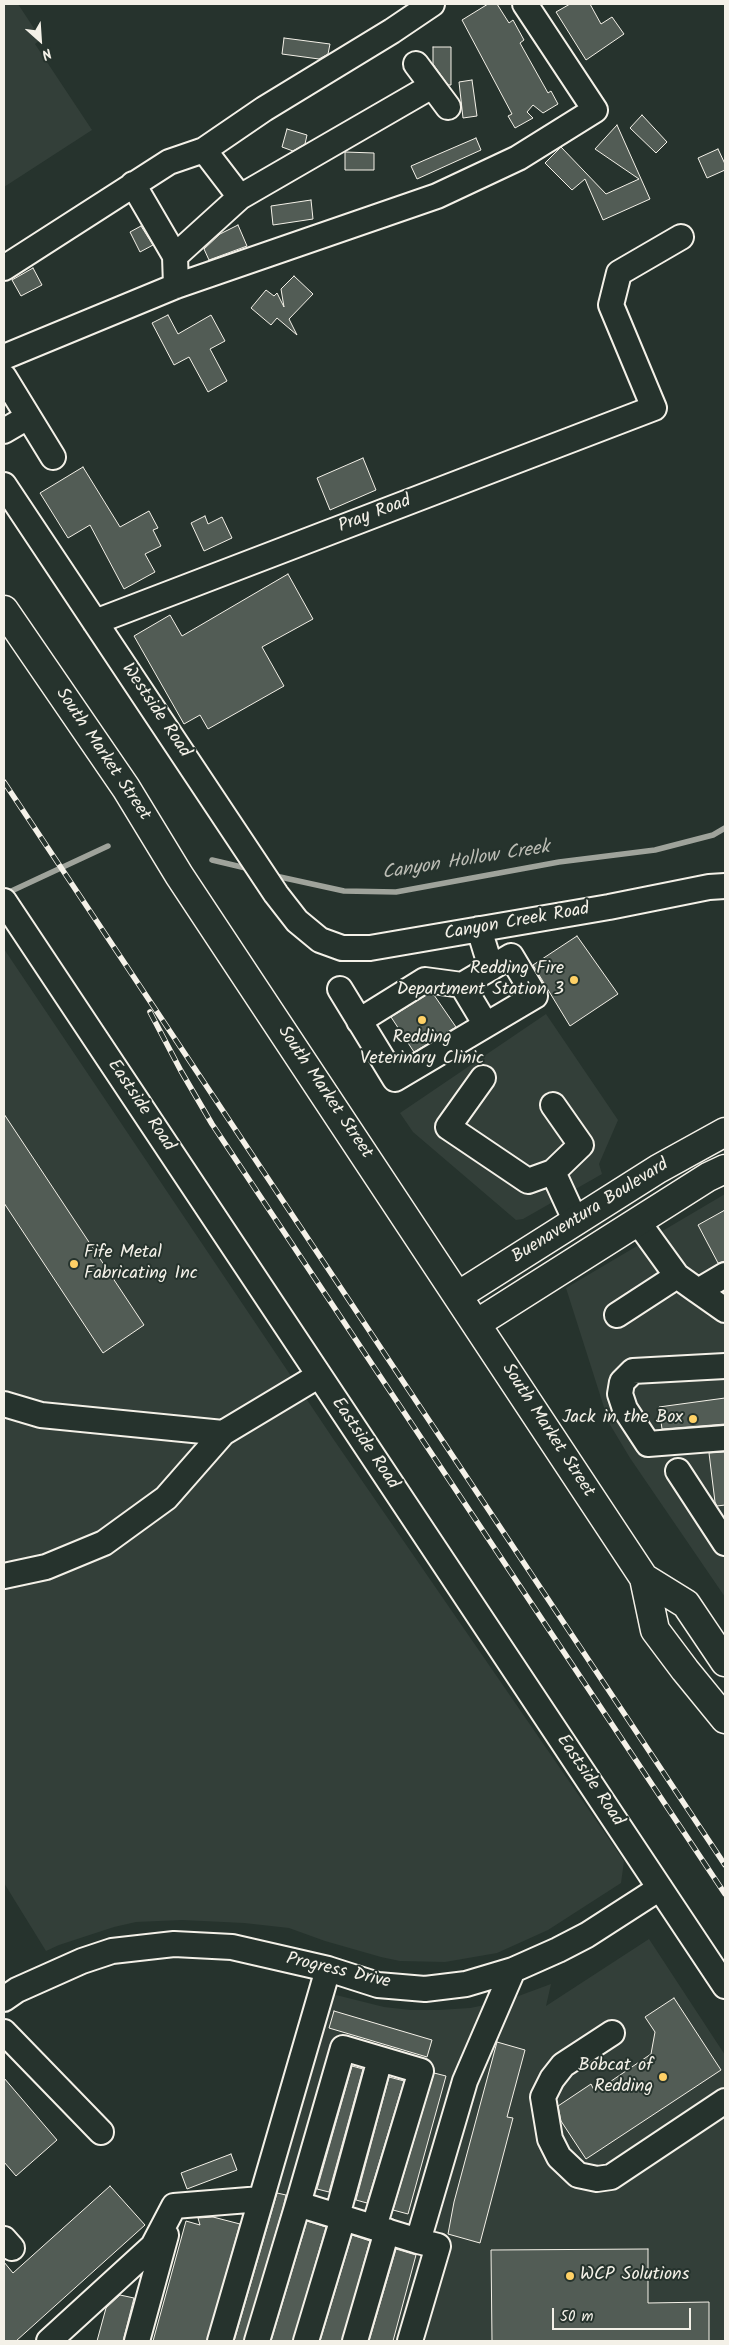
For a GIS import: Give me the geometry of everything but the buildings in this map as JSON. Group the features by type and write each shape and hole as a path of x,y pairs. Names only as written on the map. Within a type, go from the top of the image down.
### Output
{"main road":[{"name":"South Market Street","path":"4,610 126,788 178,875 644,1578 655,1630 725,1719"},
{"name":"Buenaventura Boulevard","path":"458,1295 658,1169 725,1132"},
{"name":"Buenaventura Boulevard","path":"476,1324 708,1177 725,1169"},
{"name":"South Market Street","path":"644,1578 686,1604 725,1662"}],"street":[{"path":"4,268 169,162 204,150 264,109 392,31 432,4"},
{"path":"4,357 176,286 437,196 518,158 595,110 525,4"},
{"path":"416,64 448,107"},
{"path":"175,256 240,197 432,86"},
{"path":"204,150 240,197"},
{"path":"133,184 175,256 176,286"},
{"name":"Pray Road","path":"95,622 654,408 611,305 619,273 681,237"},
{"path":"4,377 53,457"},
{"path":"4,431 28,417"},
{"name":"Westside Road","path":"4,484 276,894 297,921 311,934"},
{"name":"Canyon Creek Road","path":"311,934 331,945 359,949 609,907 709,887 725,886"},
{"name":"Eastside Road","path":"8,908 725,1986"},
{"path":"479,930 491,968"},
{"path":"340,989 359,1021 395,1079 535,996 511,956 462,985 425,980 359,1021"},
{"path":"462,985 486,1025"},
{"path":"483,1078 448,1127 528,1181 553,1172 582,1145 553,1105"},
{"path":"553,1172 576,1222"},
{"path":"638,1222 677,1276 725,1310"},
{"path":"698,1291 725,1275"},
{"path":"618,1315 677,1276"},
{"path":"725,1366 633,1371 622,1382 620,1394 625,1409 648,1444 725,1438"},
{"path":"4,1576 46,1567 104,1543 166,1498 223,1433 318,1376"},
{"path":"4,1404 41,1415 223,1433"},
{"path":"678,1470 725,1543"},
{"name":"Progress Drive","path":"4,1999 18,1990 82,1961 112,1951 174,1944 232,1947 328,1969 378,1985 425,1989 466,1984 513,1970 587,1935 660,1888"},
{"path":"220,2341 328,1969"},
{"path":"418,2241 465,2081 513,1970"},
{"path":"4,2032 101,2132"},
{"path":"612,2033 563,2064 552,2079 543,2098 550,2139 559,2157 578,2175 597,2179 612,2177 725,2102"},
{"path":"257,2341 343,2048 421,2071 380,2229 355,2341"},
{"path":"306,2341 380,2059"},
{"path":"174,2206 261,2199"},
{"path":"298,2204 438,2246 410,2341"},
{"path":"50,2341 153,2246 174,2206"},
{"path":"137,2341 174,2206"}],"shaded area":[{"path":"4,4 18,4 41,39 35,44 92,130 4,187"},
{"path":"4,949 334,1440 624,1861 621,1883 548,1930 497,1953 445,1962 400,1961 381,1957 325,1941 289,1928 244,1923 182,1920 136,1922 114,1927 46,1951 4,1883"},
{"path":"546,1014 618,1120 599,1164 602,1174 523,1219 516,1220 413,1132 400,1113"},
{"path":"725,1194 725,1597 630,1458 609,1423 566,1288"},
{"path":"649,1939 725,2055 725,2341 226,2341 328,1993 384,2007 438,2010 470,2008 505,2001 551,1984 546,2006"}],"waterway":[{"name":"Canyon Hollow Creek","path":"271,875 344,891 396,892 559,862 655,850 713,835 725,828"},
{"name":"Canyon Hollow Creek","path":"5,894 108,846"},
{"name":"Canyon Hollow Creek","path":"212,860 250,869"}],"railway":[{"path":"4,782 725,1865"},
{"path":"150,1012 212,1124 725,1894"}],"place":[{"name":"Redding Fire Department Station 3","path":"574,980"},
{"name":"Redding Veterinary Clinic","path":"422,1020"},
{"name":"Fife Metal Fabricating Inc","path":"74,1264"},
{"name":"Jack in the Box","path":"693,1419"},
{"name":"Bobcat of Redding","path":"663,2077"},
{"name":"WCP Solutions","path":"570,2276"}]}
